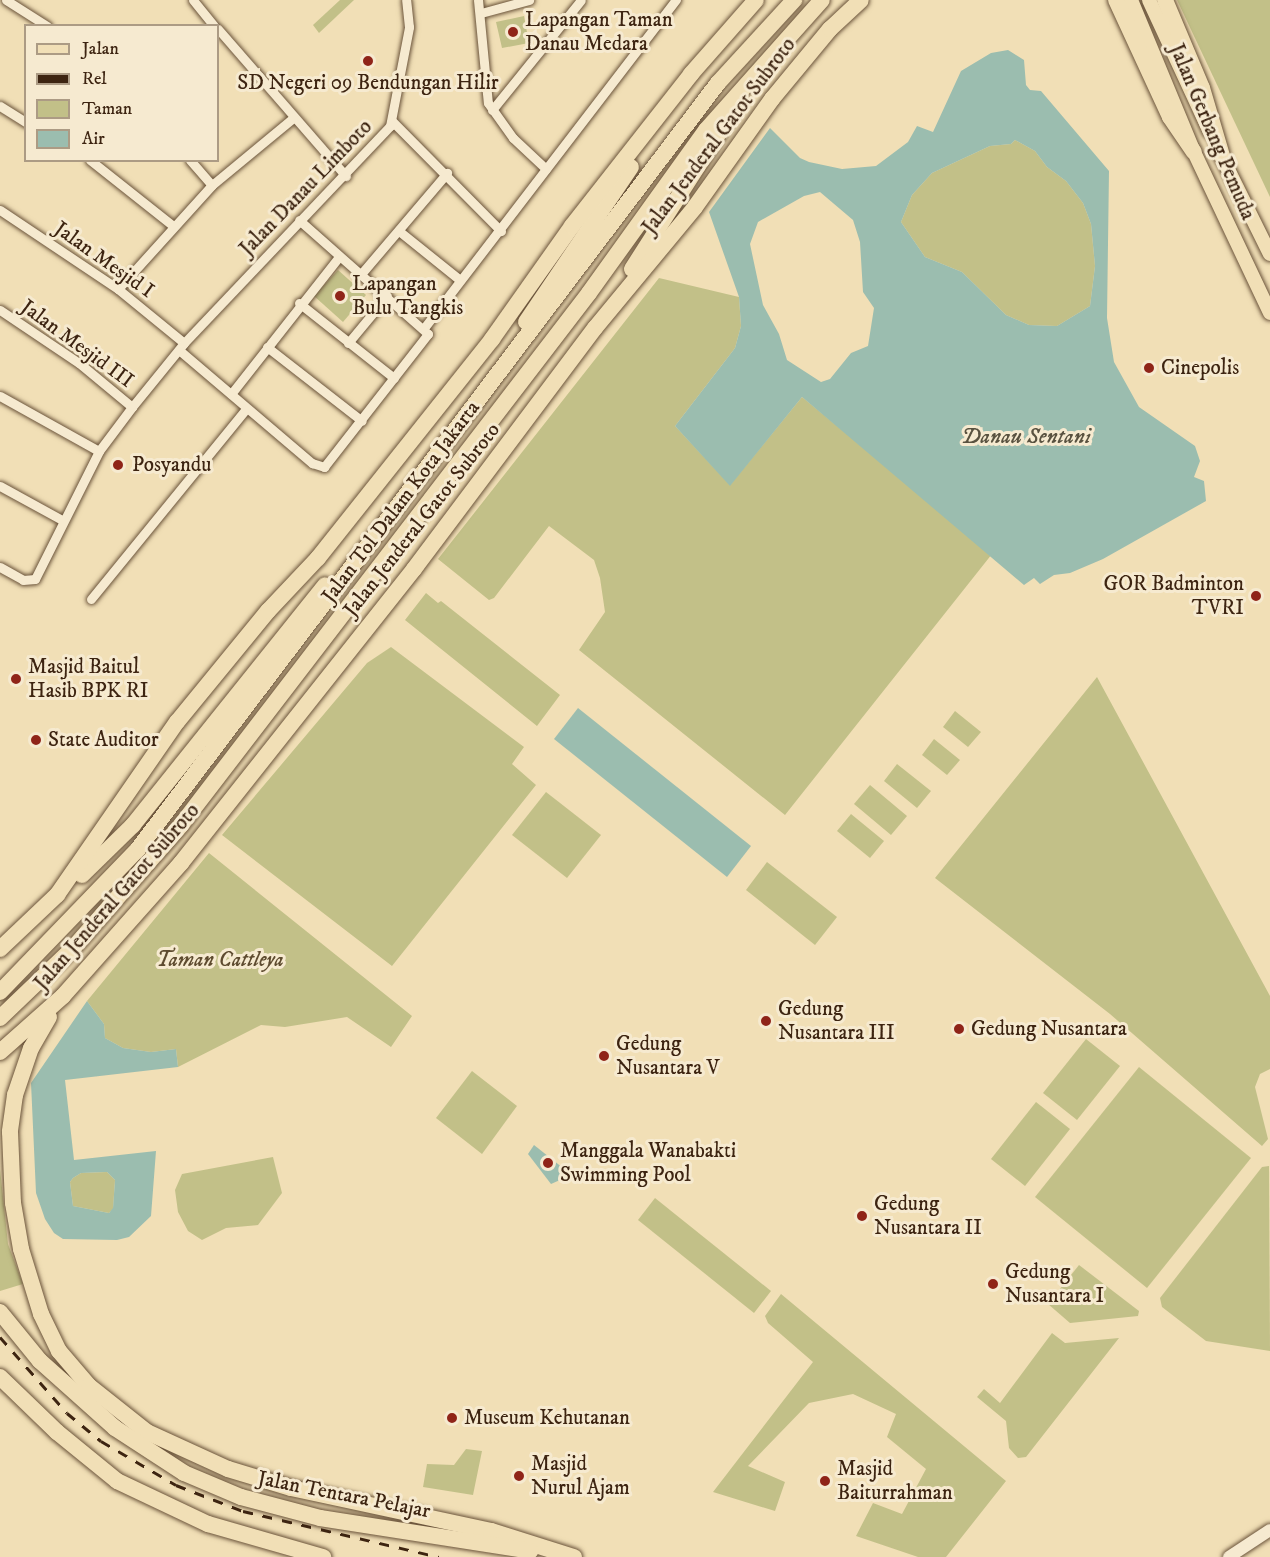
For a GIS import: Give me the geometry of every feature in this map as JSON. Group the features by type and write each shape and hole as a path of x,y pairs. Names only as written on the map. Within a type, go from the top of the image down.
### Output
{"highway":[{"path":"57,895 177,722 268,611 318,558 492,339 572,226 756,0"},
{"name":"Jalan Tol Dalam Kota Jakarta","path":"0,992 138,849 398,505 497,379 718,83 794,0"},
{"name":"Jalan Tol Dalam Kota Jakarta","path":"0,1018 74,946 181,825 575,311 706,130 822,0"},
{"name":"Jalan Jenderal Gatot Subroto","path":"0,1052 63,996 201,838 414,569 595,328 695,207 772,99 830,29 861,0"},
{"path":"1116,0 1170,117 1194,152"},
{"path":"1165,0 1202,88 1222,156"},
{"path":"595,328 732,116 752,76"},
{"path":"497,379 516,337 642,152 662,113"},
{"path":"3,942 133,825 315,597 398,505"},
{"path":"63,996 31,1048 15,1095 10,1132 13,1203 27,1272 51,1336 71,1368 122,1424 246,1475 491,1531 574,1557"},
{"name":"Jalan Tentara Pelajar","path":"0,1312 40,1361 184,1473 241,1497 320,1518 564,1557"},
{"path":"0,1377 57,1432 117,1481 208,1524 314,1556"}],"main road":[{"name":"Jalan Gerbang Pemuda","path":"1131,0 1194,152 1270,313"},
{"name":"Jalan Gerbang Pemuda","path":"1149,0 1270,254"},
{"path":"1229,1557 1270,1530"},
{"path":"1243,1557 1270,1540"}],"street":[{"path":"6,0 44,24"},
{"path":"193,0 212,24"},
{"name":"Jalan Danau Limboto","path":"0,567 32,581 99,451 132,407 182,346 299,220 346,176 392,121 409,27 406,0"},
{"path":"478,0 481,13 484,93 492,110 546,169"},
{"path":"481,13 529,0"},
{"path":"492,110 581,0"},
{"path":"424,328 501,231 676,0"},
{"path":"219,30 293,118 346,176"},
{"path":"0,106 24,121"},
{"path":"118,289 172,225 212,185 293,118"},
{"path":"392,121 447,173 501,231"},
{"path":"93,162 172,225"},
{"path":"192,162 212,185"},
{"path":"361,274 447,173"},
{"name":"Jalan Mesjid I","path":"0,210 118,289 182,346 246,409 321,468 362,421"},
{"path":"267,346 362,421 427,338 424,328 339,257 299,220"},
{"path":"399,231 460,280"},
{"path":"231,394 300,303 339,257"},
{"path":"348,344 387,296"},
{"path":"300,303 348,344 394,378"},
{"name":"Jalan Mesjid III","path":"0,310 79,363 132,407"},
{"path":"0,396 99,451"},
{"path":"91,599 246,409"},
{"path":"0,486 62,520"}],"green space":[{"path":"340,0 354,0 319,33 313,25"},
{"path":"1177,0 1270,0 1270,197"},
{"name":"Lapangan Taman Danau Medara","path":"524,16 529,43 502,48 496,22"},
{"path":"1015,140 1035,151 1047,167 1066,181 1083,203 1091,224 1095,266 1090,306 1057,326 1029,325 1006,315 962,272 925,257 901,222 912,195 932,173 990,146 1011,144"},
{"name":"Lapangan Bulu Tangkis","path":"338,270 366,295 343,322 314,296"},
{"path":"659,278 739,297 741,326 735,348 675,426 730,485 802,397 992,554 785,815 579,650 605,612 600,578 594,560 549,526 494,598 489,600 438,559"},
{"path":"426,593 438,603 441,601 560,695 537,726 405,620"},
{"path":"391,647 524,747 512,764 536,785 392,966 222,835 367,663"},
{"path":"1097,677 1270,996 1270,1069 1260,1074 1255,1087 1268,1139 1262,1146 1110,1014 935,878"},
{"path":"955,711 981,732 968,747 943,727"},
{"path":"934,739 960,760 947,775 922,755"},
{"path":"897,764 931,791 917,808 884,781"},
{"path":"870,785 907,816 891,835 854,804"},
{"path":"546,792 601,835 567,878 512,835"},
{"path":"851,814 884,841 870,858 837,831"},
{"name":"Taman Cattleya","path":"209,853 412,1016 391,1047 347,1017 285,1027 261,1025 178,1067 176,1049 151,1052 123,1048 105,1038 104,1024 87,1001"},
{"path":"767,862 837,917 815,945 746,890"},
{"path":"1086,1039 1120,1066 1077,1120 1043,1093"},
{"path":"1139,1067 1251,1158 1147,1288 1035,1197"},
{"path":"472,1071 517,1106 482,1154 436,1118"},
{"path":"1036,1102 1070,1129 1025,1186 991,1159"},
{"path":"273,1157 282,1193 258,1225 226,1228 202,1240 188,1231 178,1212 175,1190 182,1174"},
{"path":"1269,1166 1270,1351 1206,1341 1162,1307 1160,1298 1262,1167"},
{"path":"0,1169 8,1244 23,1284 0,1291"},
{"path":"107,1172 115,1180 113,1209 109,1213 73,1206 70,1182 73,1178 81,1173"},
{"path":"655,1198 771,1291 754,1313 638,1220"},
{"path":"1079,1265 1139,1311 1138,1316 1070,1323 1048,1304"},
{"path":"781,1294 1006,1481 946,1557 918,1557 856,1536 873,1503 902,1514 926,1469 887,1437 896,1414 853,1394 809,1403 748,1466 785,1482 775,1511 713,1492 813,1362 768,1323 765,1316"},
{"path":"1052,1333 1065,1343 1119,1338 1026,1457 1018,1458 1009,1448 1006,1421 977,1397 984,1389 1000,1403"},
{"path":"466,1449 482,1451 473,1495 423,1487 427,1464 454,1465"}],"water":[{"name":"Danau Sentani","path":"1008,50 1024,60 1026,85 1030,90 1041,91 1109,171 1107,318 1114,362 1139,407 1195,446 1200,461 1194,477 1204,481 1206,501 1103,559 1070,573 1054,575 1040,584 1034,578 1024,585 802,397 730,486 675,426 735,348 741,326 739,297 709,212 770,128 800,158 809,162 842,169 876,166 908,142 917,126 933,132 961,71 991,53","holes":["1015,140 1035,151 1047,167 1066,181 1083,203 1091,224 1095,266 1090,306 1057,326 1029,325 1006,315 962,272 925,257 901,222 912,195 932,173 990,146 1011,144","820,192 853,220 860,242 863,292 874,308 868,346 851,353 830,379 821,382 787,360 779,334 763,305 750,244 758,222 804,196"]},
{"path":"578,708 751,846 727,877 554,739"},
{"path":"87,1001 104,1024 105,1038 123,1048 151,1052 176,1049 178,1067 65,1080 74,1160 156,1151 151,1216 129,1237 117,1240 63,1239 54,1233 45,1219 36,1193 31,1083","holes":["107,1172 115,1180 113,1208 109,1213 73,1206 70,1182 81,1173"]},
{"name":"Manggala Wanabakti Swimming Pool","path":"534,1145 563,1168 560,1180 551,1184 528,1154"}],"railway":[{"path":"0,1337 67,1413 101,1441 176,1485 243,1511 439,1557"}],"place":[{"name":"Lapangan Taman Danau Medara","path":"513,32"},
{"name":"SD Negeri 09 Bendungan Hilir","path":"368,61"},
{"name":"Lapangan Bulu Tangkis","path":"340,296"},
{"name":"Cinepolis","path":"1149,368"},
{"name":"Posyandu","path":"118,465"},
{"name":"GOR Badminton TVRI","path":"1256,596"},
{"name":"Masjid Baitul Hasib BPK RI","path":"16,679"},
{"name":"State Auditor","path":"36,740"},
{"name":"Gedung Nusantara III","path":"766,1021"},
{"name":"Gedung Nusantara","path":"959,1029"},
{"name":"Gedung Nusantara V","path":"604,1056"},
{"name":"Manggala Wanabakti Swimming Pool","path":"548,1163"},
{"name":"Gedung Nusantara II","path":"862,1216"},
{"name":"Gedung Nusantara I","path":"993,1284"},
{"name":"Museum Kehutanan","path":"452,1418"},
{"name":"Masjid Nurul Ajam","path":"519,1476"},
{"name":"Masjid Baiturrahman","path":"825,1481"}]}
